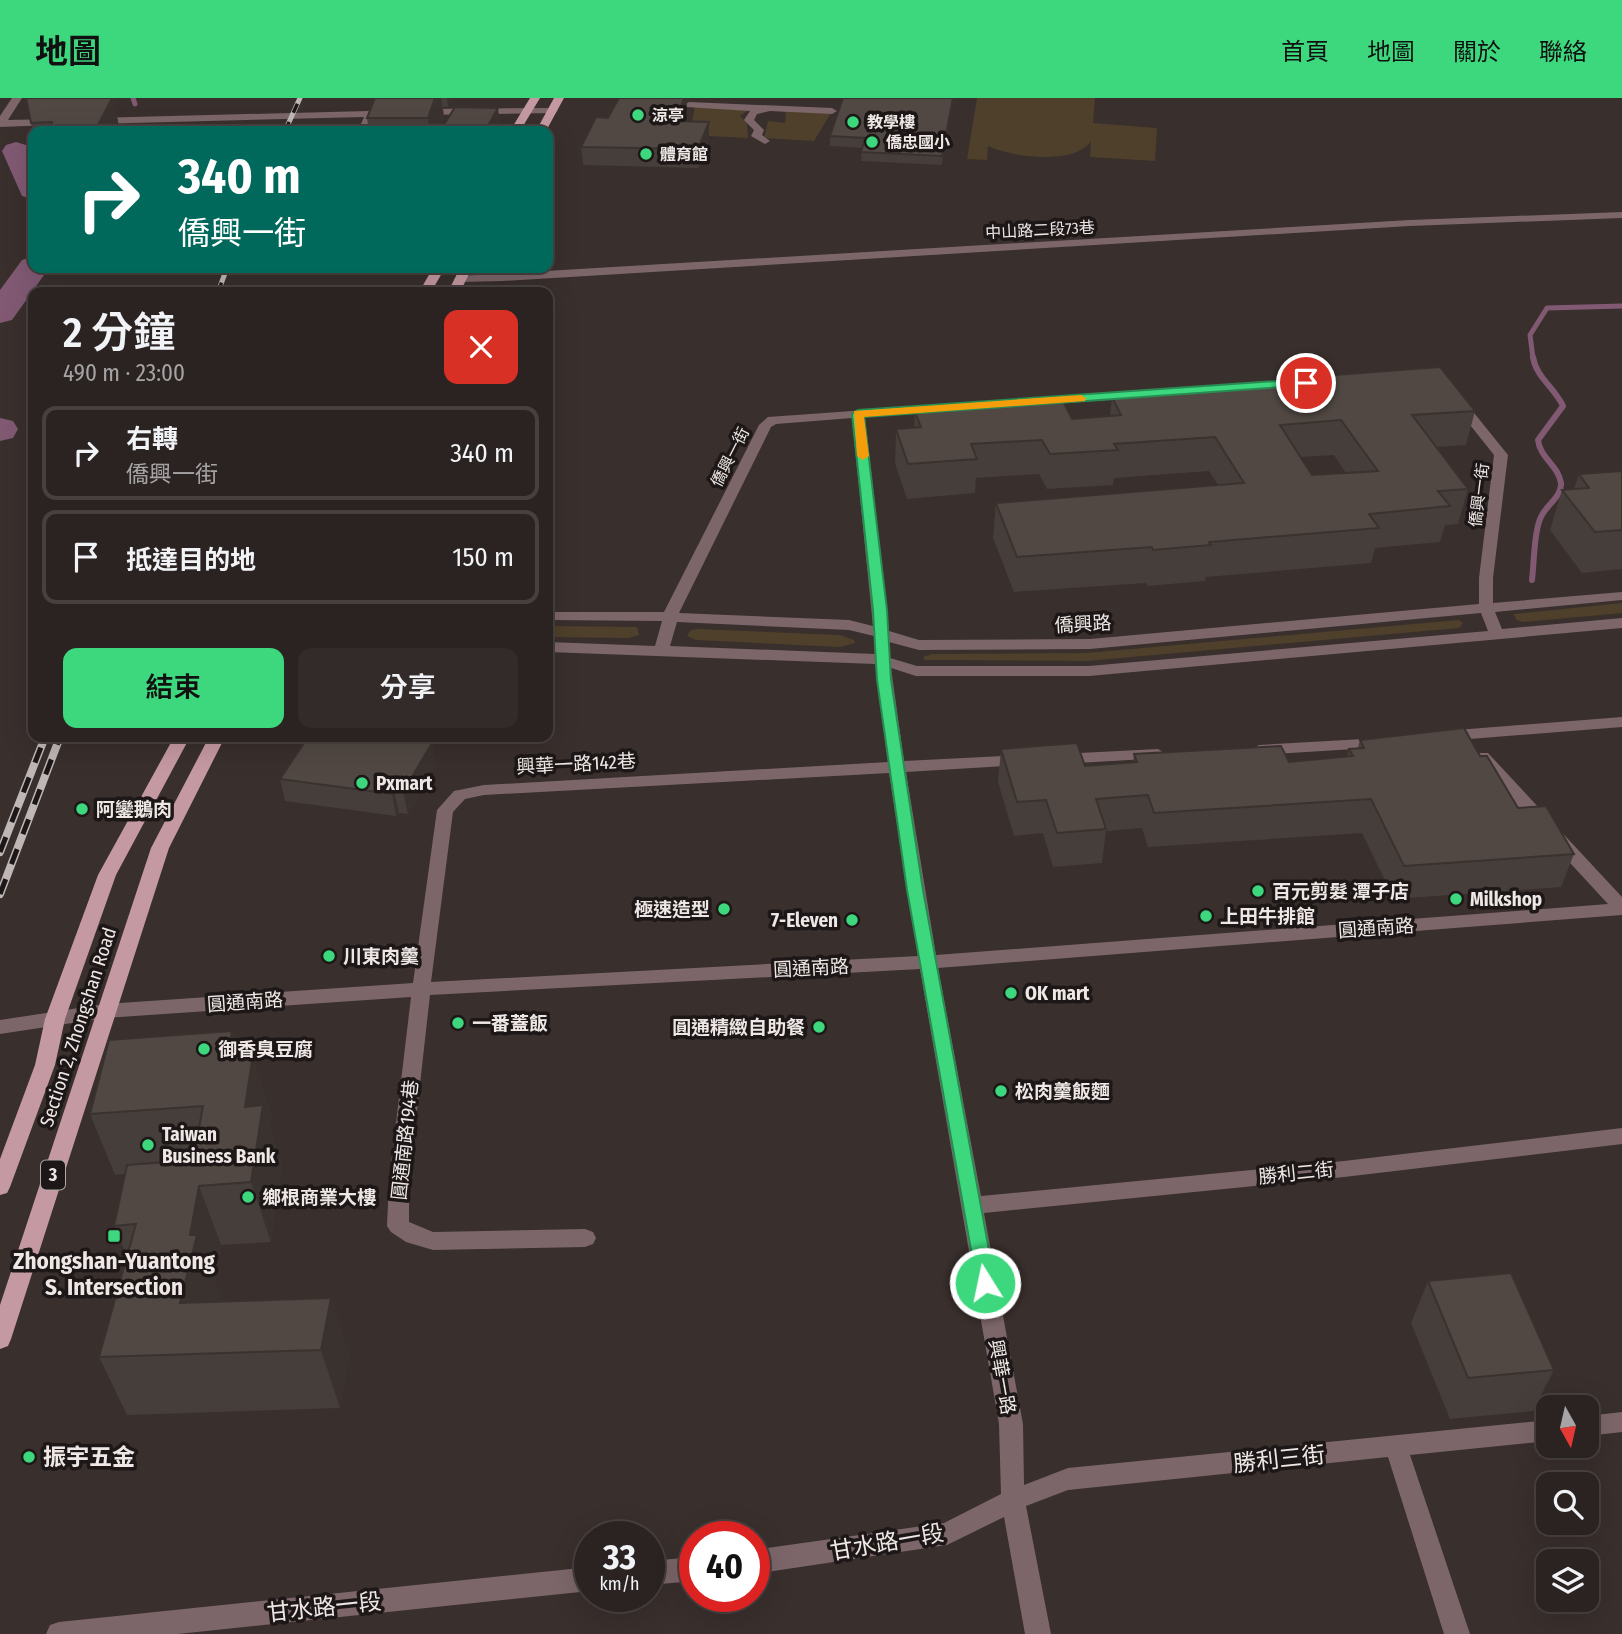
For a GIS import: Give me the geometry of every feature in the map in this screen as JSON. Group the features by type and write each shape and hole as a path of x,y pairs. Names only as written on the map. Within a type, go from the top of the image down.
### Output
{"main road":[{"path":"518,126 535,98"},
{"path":"544,126 559,98"},
{"name":"Section 2, Zhongshan Road","path":"0,1187 45,1065 55,1019 107,875 179,742"},
{"name":"Section 2, Zhongshan Road","path":"0,1339 160,848 215,742"}],"street":[{"path":"0,124 17,98"},
{"path":"365,126 371,113 393,98"},
{"path":"771,109 777,98"},
{"path":"689,105 832,111"},
{"path":"765,141 757,136 759,130 749,120 754,112 771,109"},
{"path":"410,113 553,110"},
{"path":"84,121 397,113"},
{"path":"0,124 70,121"},
{"name":"中山路二段73巷","path":"463,273 502,278 1410,223 1622,215"},
{"name":"僑興一街","path":"1444,386 1501,455 1486,571 1486,608 1496,635"},
{"name":"僑興一街","path":"662,650 670,617 766,425 773,420 1237,387"},
{"name":"興華一路","path":"858,414 883,661 897,766 970,1206 1011,1424 1013,1500 1038,1634"},
{"name":"僑興路","path":"553,616 670,617 849,625 868,628 895,641 919,645 1076,645 1622,596"},
{"path":"553,647 870,657 916,671 1089,671 1622,623"},
{"path":"1422,738 1622,722"},
{"path":"1460,734 1622,908"},
{"path":"1249,750 1347,747 1397,741"},
{"name":"興華一路142巷","path":"421,989 445,810 460,795 484,790 1181,753"},
{"name":"圓通南路","path":"0,1027 106,1011 421,989 928,962 1622,908"},
{"name":"圓通南路194巷","path":"421,989 399,1182 398,1226 414,1236 433,1241 585,1238"},
{"name":"勝利二街","path":"970,1206 1344,1169 1622,1136"},
{"path":"1600,1425 1622,1422"},
{"name":"勝利三街","path":"1013,1500 1068,1479 1536,1431"},
{"path":"1396,1447 1457,1634"},
{"name":"甘水路一段","path":"770,1560 947,1534 1013,1500"},
{"name":"甘水路一段","path":"58,1634 574,1581"}],"shaded area":[{"path":"977,98 1095,98 1093,123 1157,128 1155,161 1090,157 1091,141 1083,149 1071,154 1027,156 988,146 987,160 967,159"},
{"path":"695,105 750,109 740,116 747,123 748,138 690,135"},
{"path":"782,111 832,111 814,141 764,138 768,121 785,123 786,113"},
{"path":"1622,603 1622,613 1523,622 1517,620 1513,614"},
{"path":"1459,620 1463,623 1459,628 1087,661 925,660 923,657 932,654 1086,653"},
{"path":"553,626 637,627 639,635 629,638 553,637"},
{"path":"691,630 840,635 854,640 855,643 840,647 696,640 687,636"}],"building":[{"path":"26,98 112,98 98,126 51,126 52,122 31,123"},
{"path":"375,98 435,98 428,118 367,118"},
{"path":"619,98 684,98 676,121 709,122 698,149 581,147 596,117 608,118"},
{"path":"843,98 953,98 942,156 861,152 865,138 830,136"},
{"path":"455,107 498,108 488,126 443,126"},
{"path":"1440,367 1475,411 1412,415 1468,489 1438,491 1450,506 1369,514 1379,528 1209,542 1211,545 1153,550 1152,547 1017,557 996,503 1244,483 1215,437 1114,444 1118,450 1050,454 1042,440 971,444 977,459 908,464 896,429 921,427 915,412 1063,401 1072,419 1121,415 1112,397 1298,382 1295,378","holes":["1341,420 1378,471 1312,475 1280,425"]},
{"path":"1622,471 1622,530 1595,532 1562,490 1589,488 1579,474"},
{"path":"1464,728 1480,756 1487,756 1518,808 1546,806 1574,854 1404,866 1371,799 1154,813 1148,795 1096,799 1106,829 1057,833 1046,800 1017,802 1001,749 1077,743 1085,766 1137,762 1134,754 1281,746 1289,762 1353,756 1349,749 1364,748 1360,740"},
{"path":"305,742 432,743 403,792 394,790 392,794 280,779"},
{"path":"232,1031 228,1056 253,1054 245,1107 263,1105 251,1182 199,1186 190,1235 197,1235 180,1303 331,1298 321,1350 99,1357 136,1224 114,1226 127,1165 193,1160 203,1106 90,1114 109,1040"},
{"path":"1511,1273 1554,1370 1468,1378 1428,1281"}],"waterway":[{"path":"133,98 135,104"},
{"path":"16,151 28,179"},
{"path":"0,313 29,273"},
{"path":"1533,358 1530,335 1547,308 1622,306"},
{"path":"1532,580 1539,521 1561,488 1559,477 1542,452 1538,440 1563,406 1541,376 1533,357"}],"railway":[{"path":"287,126 300,98"},
{"path":"220,287 225,273"},
{"path":"0,852 43,742"},
{"path":"0,894 58,742"}],"slow traffic":[{"path":"863,456 858,414 1081,398"}],"place":[{"name":"涼亭","path":"638,115"},
{"name":"教學樓","path":"853,122"},
{"name":"僑忠國小","path":"872,142"},
{"name":"體育館","path":"646,154"},
{"name":"Pxmart","path":"362,783"},
{"name":"阿鑾鵝肉","path":"82,809"},
{"name":"百元剪髮 潭子店","path":"1258,891"},
{"name":"Milkshop","path":"1456,899"},
{"name":"極速造型","path":"724,909"},
{"name":"上田牛排館","path":"1206,916"},
{"name":"7-Eleven","path":"852,920"},
{"name":"川東肉羹","path":"329,956"},
{"name":"OK mart","path":"1011,993"},
{"name":"一番蓋飯","path":"458,1023"},
{"name":"圓通精緻自助餐","path":"819,1027"},
{"name":"御香臭豆腐","path":"204,1049"},
{"name":"松肉羹飯麵","path":"1001,1091"},
{"name":"Taiwan Business Bank","path":"148,1145"},
{"name":"鄉根商業大樓","path":"248,1197"},
{"name":"Zhongshan-Yuantong S. Intersection","path":"114,1236"},
{"name":"振宇五金","path":"29,1457"}],"route":[{"path":"985,1283 915,890 884,680 880,610 858,414 1306,383"}]}
